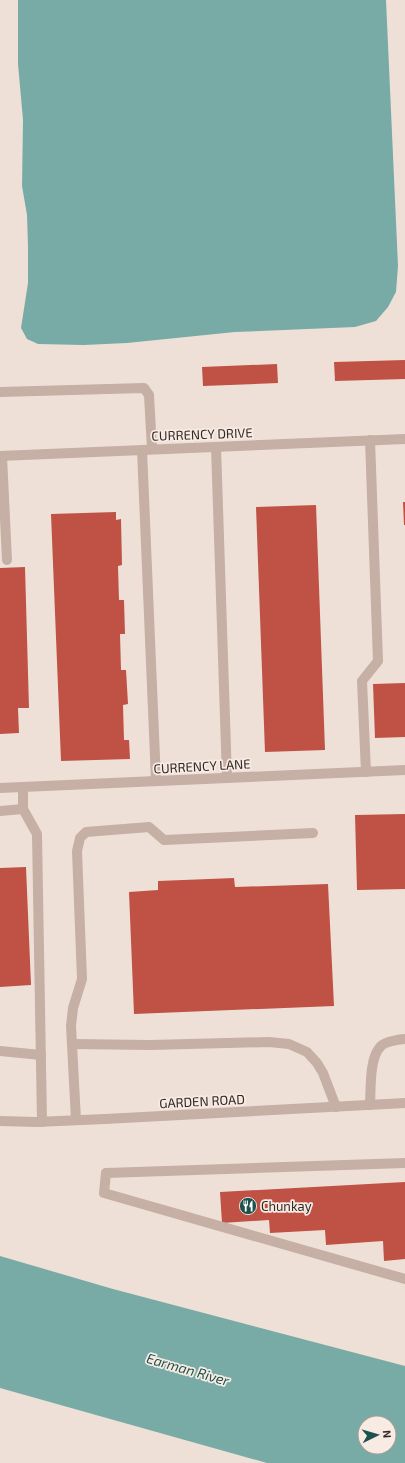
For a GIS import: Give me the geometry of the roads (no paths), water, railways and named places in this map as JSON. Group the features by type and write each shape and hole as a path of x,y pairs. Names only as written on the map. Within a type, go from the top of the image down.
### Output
{"street":[{"path":"0,392 144,388 149,396 147,450 156,781"},
{"name":"CURRENCY DRIVE","path":"1,456 405,439"},
{"path":"366,772 362,680 378,661 370,440"},
{"path":"216,447 227,778"},
{"path":"1,456 2,507 7,560"},
{"name":"CURRENCY LANE","path":"0,788 405,770"},
{"path":"23,787 23,809 37,834 42,1122"},
{"path":"0,811 23,809"},
{"path":"76,1120 72,1026 73,1008 82,979 77,851 80,838 86,832 150,827 164,840 313,833"},
{"path":"370,1105 372,1060 381,1046 398,1039 405,1039"},
{"path":"72,1044 150,1045 269,1042 289,1044 307,1052 317,1063 323,1073 336,1107"},
{"path":"0,1051 41,1055"},
{"name":"GARDEN ROAD","path":"0,1121 42,1122 405,1103"},
{"path":"405,1163 106,1173 104,1194 405,1279"}],"water":[{"path":"18,0 386,0 398,266 396,292 388,307 376,321 355,327 235,332 127,343 84,345 38,344 27,339 21,328 28,283 28,247 27,215 22,186 23,120 18,64"},
{"name":"Earman River","path":"0,1256 113,1289 405,1366 405,1463 267,1463 0,1388"}],"place":[{"name":"Chunkay","path":"248,1206"}]}
